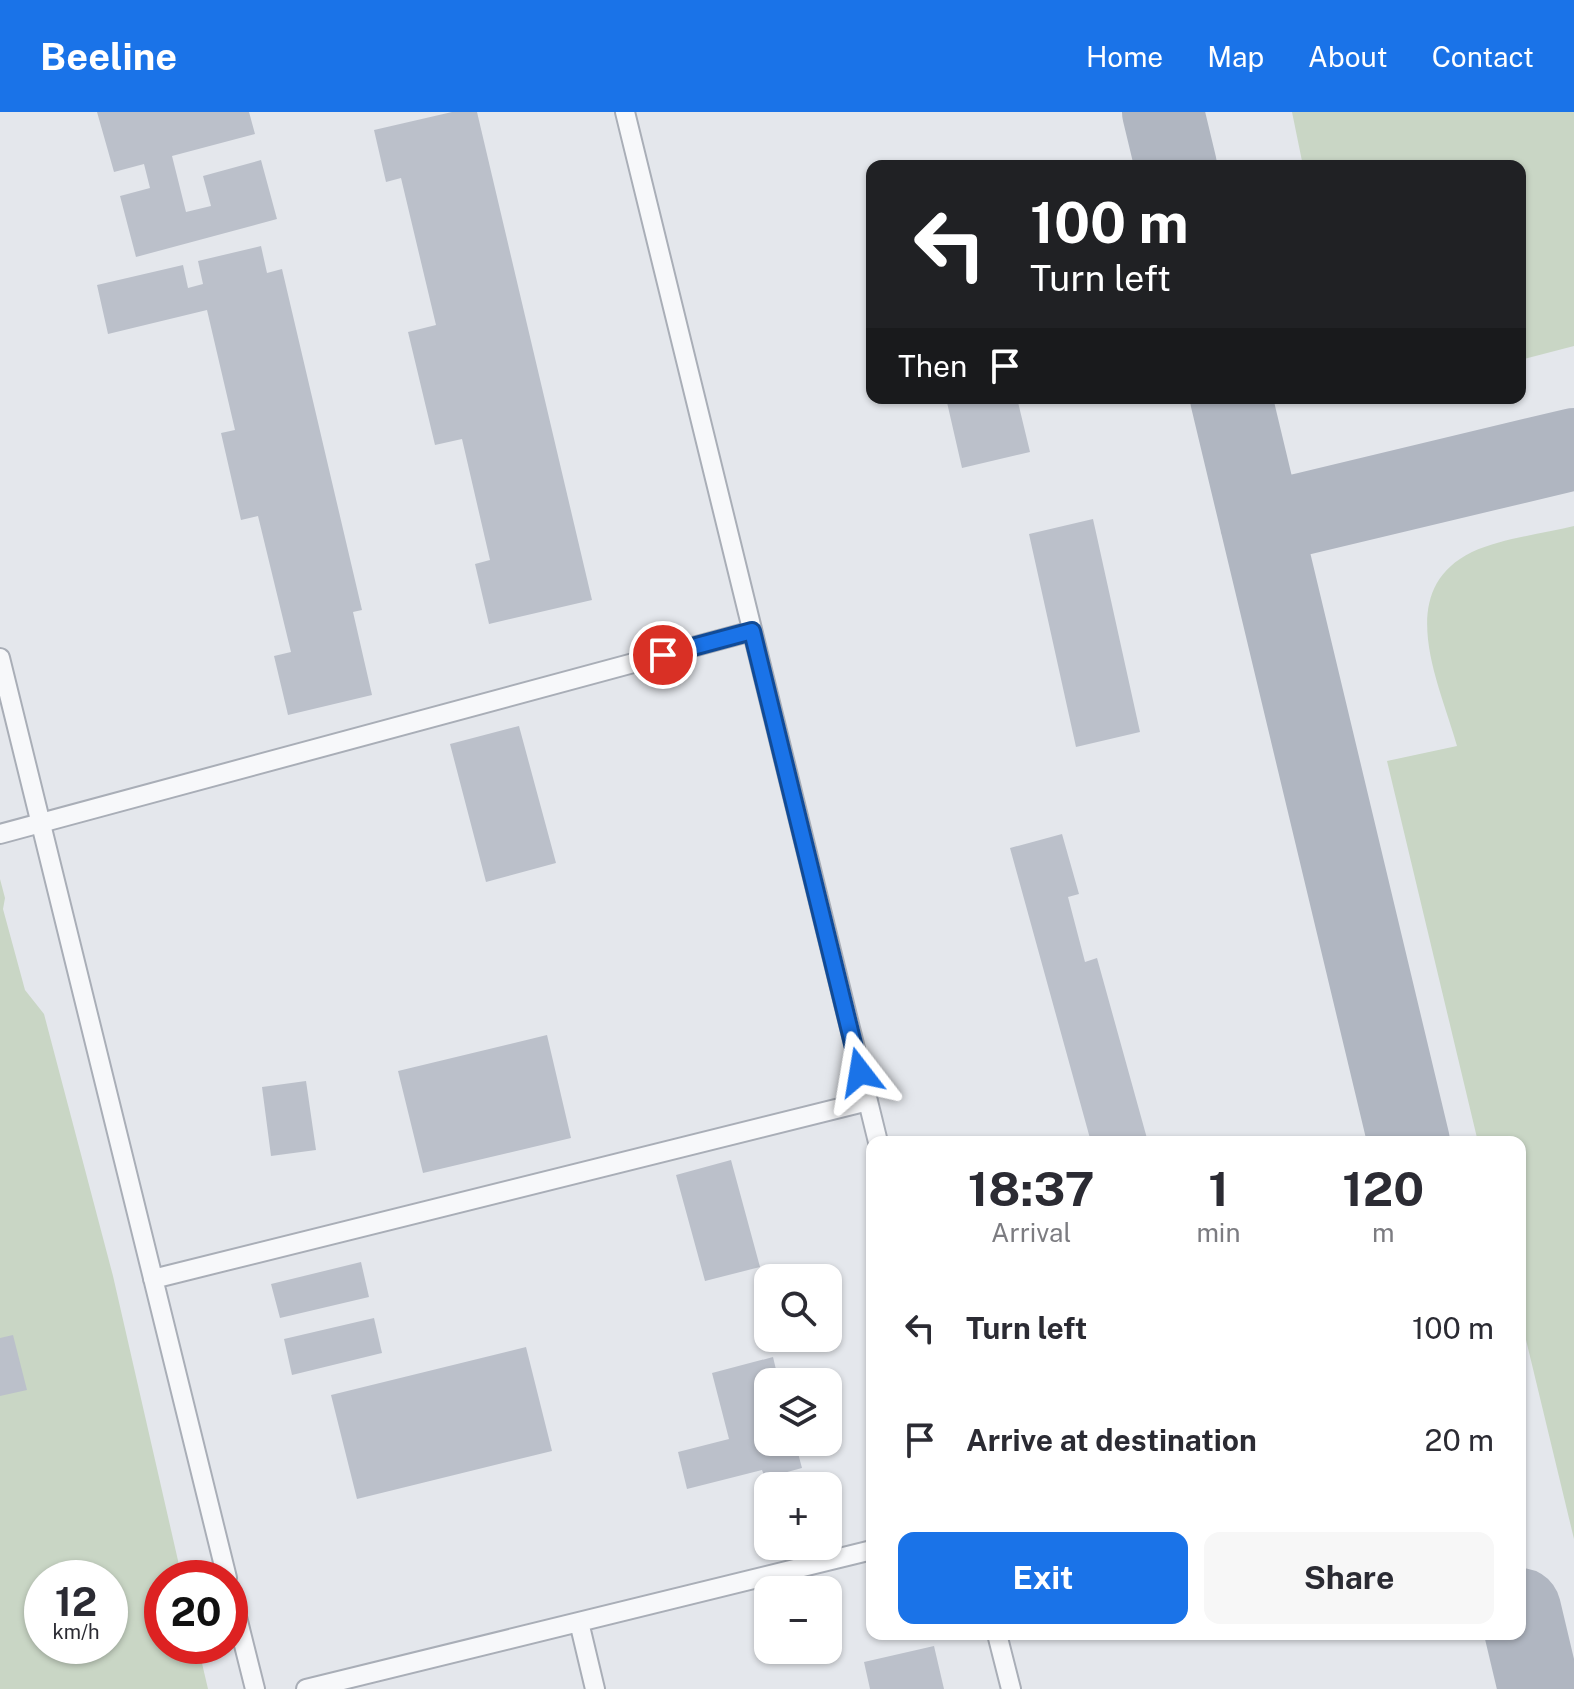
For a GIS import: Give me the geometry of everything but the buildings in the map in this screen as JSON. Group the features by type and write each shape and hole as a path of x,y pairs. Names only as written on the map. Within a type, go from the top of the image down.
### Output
{"lane":[{"path":"625,112 877,1136"},
{"path":"0,834 752,631"},
{"path":"0,658 223,1560"},
{"path":"153,1279 868,1101"},
{"path":"306,1689 866,1551"},
{"path":"579,1622 595,1689"},
{"path":"999,1640 1011,1689"},
{"path":"248,1661 255,1689"}],"green space":[{"path":"1292,112 1574,112 1574,346 1526,358 1526,160 1302,160"},
{"path":"1574,526 1574,1539 1526,1340 1526,1136 1477,1136 1387,761 1457,746 1433,668 1428,640 1428,614 1434,590 1448,569 1472,552 1509,540"},
{"path":"0,879 5,898 3,909 25,990 44,1014 113,1276 178,1560 144,1560 144,1664 202,1664 208,1689 0,1689"}],"taxiway":[{"path":"1163,112 1175,160"},
{"path":"1232,404 1408,1136"},
{"path":"1261,524 1574,449"},
{"path":"1526,1634 1539,1689"}],"route":[{"path":"663,655 752,631 860,1072"}]}
